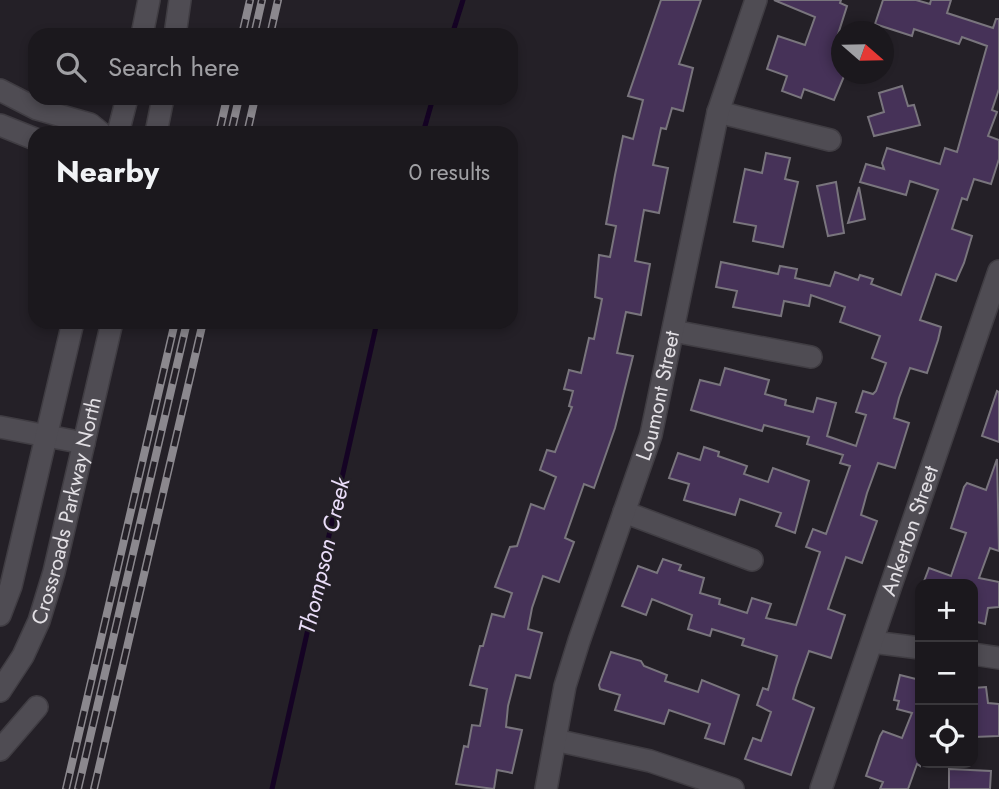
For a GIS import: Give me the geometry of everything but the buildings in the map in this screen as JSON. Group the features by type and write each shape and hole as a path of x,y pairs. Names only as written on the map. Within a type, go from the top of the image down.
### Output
{"street":[{"path":"143,28 149,0"},
{"path":"176,28 180,0"},
{"name":"Loumont Street","path":"547,789 565,686 651,435 692,223 718,112 756,0"},
{"path":"0,90 28,104"},
{"path":"29,105 92,126"},
{"path":"120,126 125,105"},
{"path":"157,126 162,105"},
{"path":"718,112 830,140"},
{"path":"0,125 28,136"},
{"name":"Ankerton Street","path":"821,789 999,271"},
{"name":"Crossroads Parkway North","path":"0,615 11,586 71,329"},
{"name":"Crossroads Parkway North","path":"0,691 23,656 39,621 110,329"},
{"path":"673,331 811,357"},
{"path":"0,427 84,443"},
{"path":"624,512 752,560"},
{"path":"872,642 915,647"},
{"path":"978,655 999,658"},
{"path":"0,750 37,707"},
{"path":"555,740 650,761 733,789"}],"waterway":[{"name":"Thompson Creek","path":"454,28 463,0"},
{"name":"Thompson Creek","path":"425,126 431,105"},
{"name":"Thompson Creek","path":"272,789 375,329"}],"railway":[{"path":"244,28 250,0"},
{"path":"256,28 262,0"},
{"path":"272,28 278,0"},
{"path":"221,126 225,105"},
{"path":"233,126 237,105"},
{"path":"249,126 253,105"},
{"path":"66,789 173,329"},
{"path":"78,789 185,329"},
{"path":"94,789 201,329"}]}
